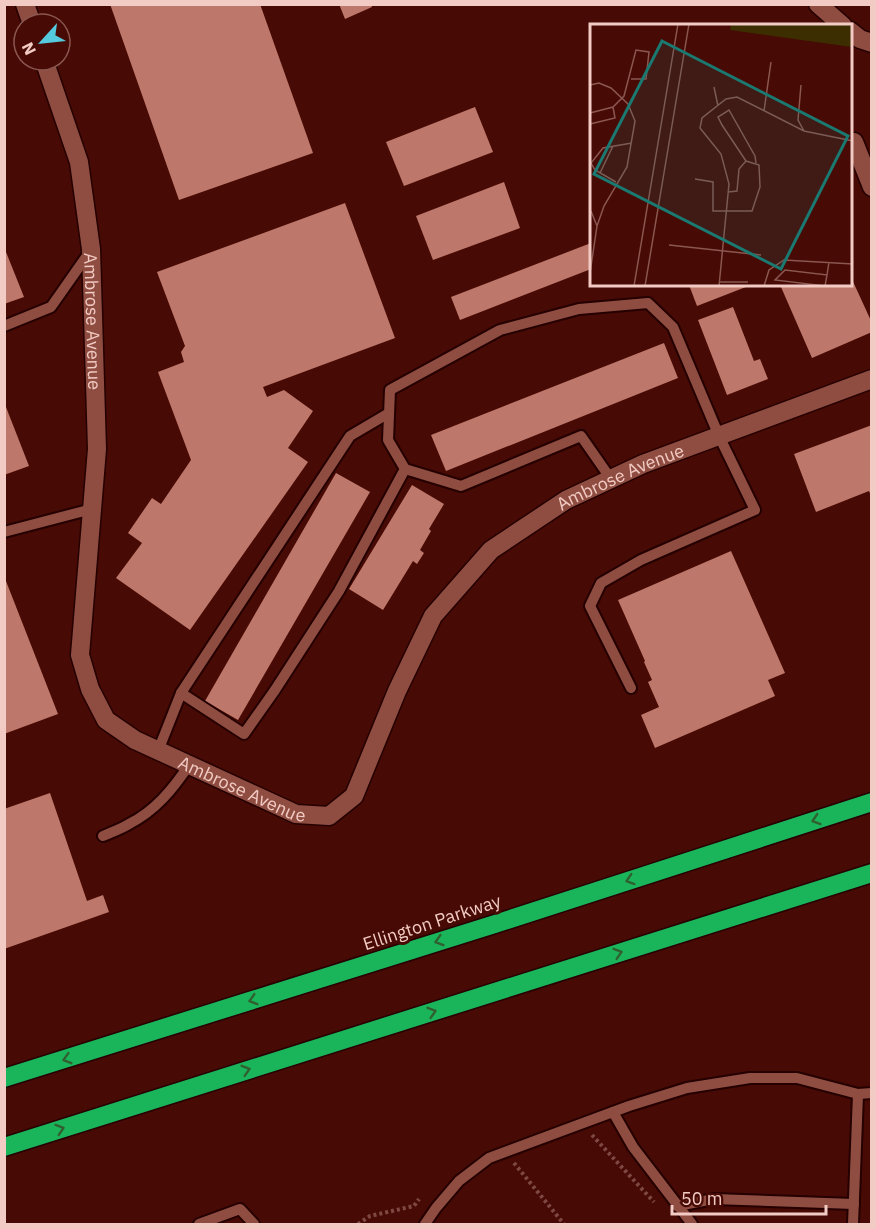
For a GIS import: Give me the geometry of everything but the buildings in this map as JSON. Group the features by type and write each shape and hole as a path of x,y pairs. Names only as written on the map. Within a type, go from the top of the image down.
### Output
{"highway":[{"name":"Ellington Parkway","path":"4,1078 495,924 872,802"},
{"path":"4,1147 872,873"}],"street":[{"path":"818,4 841,24"},
{"path":"852,33 860,39 872,43"},
{"name":"Ambrose Avenue","path":"48,72 79,162 91,249 97,449 80,655 90,689 106,720 135,740 296,814 329,816 354,796 397,691 433,616 491,550 566,500 643,464 872,379"},
{"path":"854,142 872,187"}],"lane":[{"path":"4,326 51,307 91,249"},
{"path":"611,479 581,436 461,486 405,468 388,440 390,390 500,330 579,309 648,303 673,327 719,436 755,510 641,560 601,583 590,606 631,688"},
{"path":"158,751 181,693 350,436 389,413"},
{"path":"181,693 244,734 339,591 405,468"},
{"path":"4,532 92,508"},
{"path":"103,836 131,823 156,806 175,786 189,765"},
{"path":"425,1224 459,1181 489,1158 613,1112 687,1088 750,1078 797,1078 858,1094 872,1093"},
{"path":"853,1224 858,1094"},
{"path":"613,1112 633,1147 692,1224"},
{"path":"677,1206 714,1199 854,1204"},
{"path":"199,1224 240,1209 254,1224"}],"path":[{"path":"588,1131 659,1208"},
{"path":"510,1158 564,1224"},
{"path":"358,1224 370,1216 414,1206 419,1199"}]}
